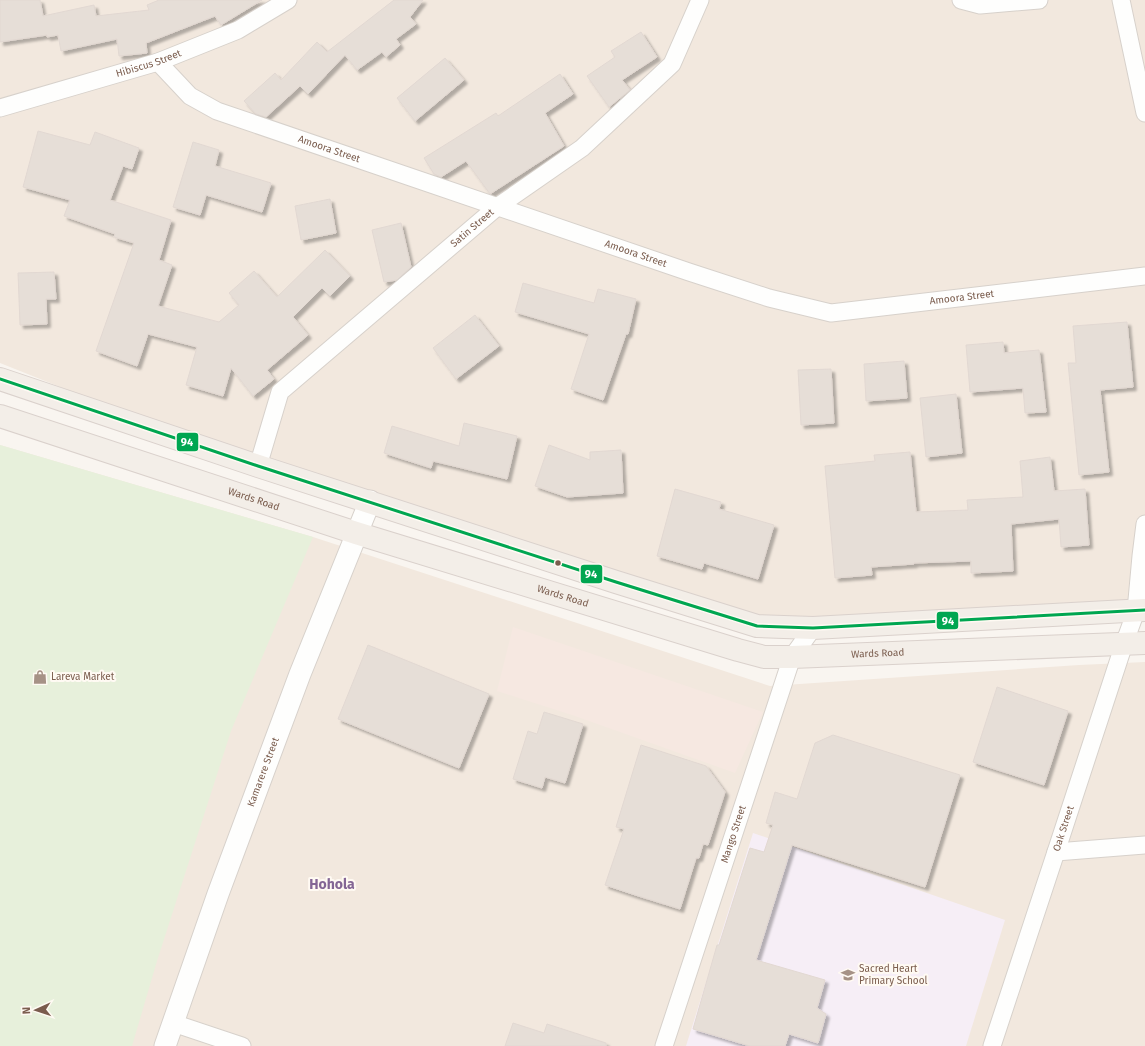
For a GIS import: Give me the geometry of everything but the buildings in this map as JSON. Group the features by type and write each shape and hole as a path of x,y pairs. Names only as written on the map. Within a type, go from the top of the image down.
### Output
{"main road":[{"path":"0,379 258,466 757,626 814,628 1140,610"},
{"name":"Wards Road","path":"0,416 356,533 764,657 1134,643"}],"street":[{"name":"Hibiscus Street","path":"0,108 158,62 238,30 288,0"},
{"name":"Satin Street","path":"258,466 280,392 498,207 582,148 672,64 700,0"},
{"path":"962,0 980,5 1039,0"},
{"path":"1121,0 1145,113"},
{"name":"Amoora Street","path":"158,62 190,96 217,111 696,275 769,298 831,313 1145,276"},
{"name":"Kamarere Street","path":"164,1046 218,894 300,674 370,501"},
{"name":"Oak Street","path":"992,1046 1056,852 1134,643 1140,610 1141,556 1145,524"},
{"name":"Mango Street","path":"664,1046 792,657 814,628"},
{"path":"1056,852 1145,845"},
{"path":"173,1023 242,1046"}],"shaded area":[{"path":"0,0 1145,0 1145,610 757,626 258,466 0,363"},
{"path":"0,445 313,537 770,686 1079,665 1145,662 1145,1046 0,1046"},
{"path":"513,627 763,712 735,773 575,716 497,691"},
{"name":"Sacred Heart Primary School","path":"753,833 1005,920 966,1046 686,1046"}],"green space":[{"path":"0,445 313,537 231,731 157,961 132,1046 0,1046"}],"transit line":[{"name":"94","path":"0,379 258,466 757,626 813,628 1145,610"}],"place":[{"name":"Lareva Market","path":"40,677"},
{"name":"Sacred Heart Primary School","path":"848,975"}],"district":[{"name":"Hohola","path":"332,884"}]}
